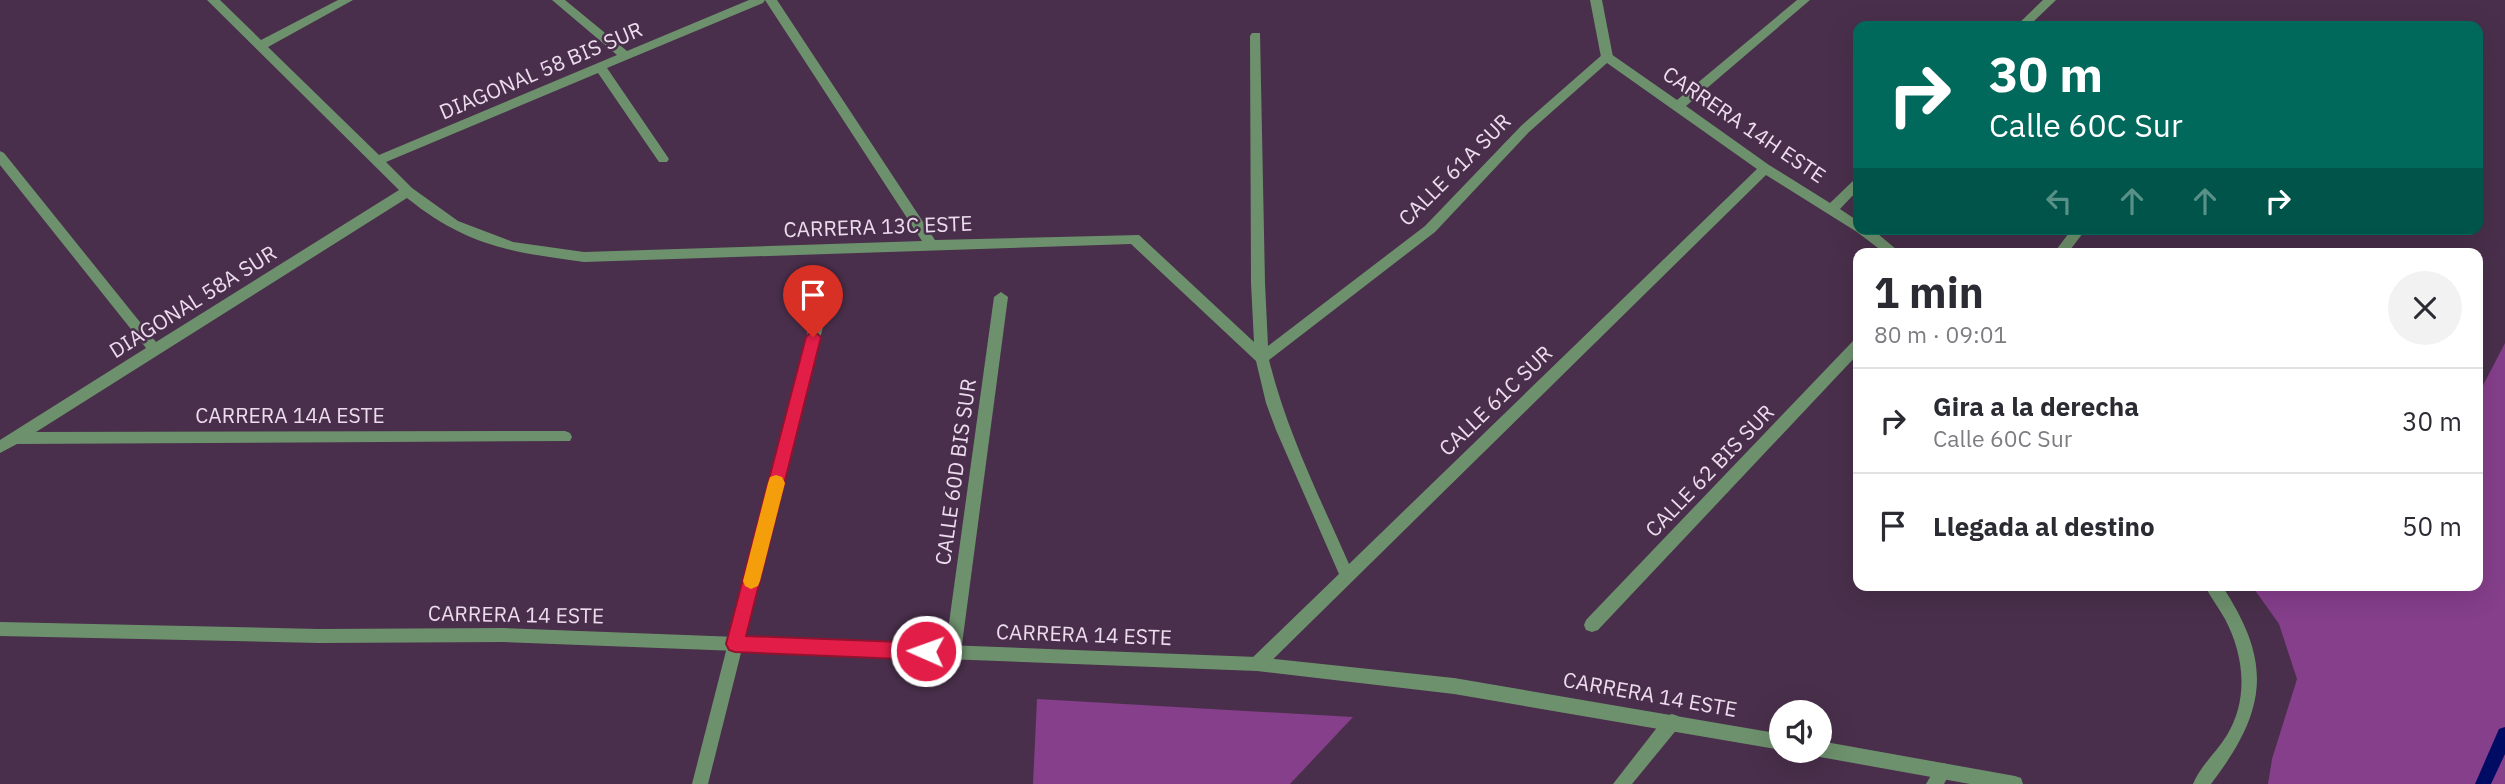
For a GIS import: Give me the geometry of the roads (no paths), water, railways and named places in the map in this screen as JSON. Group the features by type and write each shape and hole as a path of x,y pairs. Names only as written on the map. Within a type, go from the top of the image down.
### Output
{"street":[{"name":"CARRERA 13C ESTE","path":"213,0 408,191 453,224 492,240 548,253 623,257 1134,239 1262,358"},
{"path":"260,46 347,0"},
{"path":"558,0 625,56"},
{"name":"DIAGONAL 58 BIS SUR","path":"376,160 759,0"},
{"path":"771,0 932,246"},
{"path":"1596,0 1607,57"},
{"path":"1677,107 1804,0"},
{"path":"2027,21 2050,0"},
{"path":"1256,36 1258,283 1262,358 1283,430 1347,576"},
{"name":"CARRERA 14H ESTE","path":"1607,57 1765,168 1853,223"},
{"name":"CALLE 61A SUR","path":"1262,358 1430,229 1525,129 1607,57"},
{"path":"600,66 663,159"},
{"path":"0,156 155,350"},
{"name":"CALLE 61C SUR","path":"1256,664 1765,168"},
{"path":"1832,209 1853,188"},
{"name":"DIAGONAL 58A SUR","path":"0,447 408,191"},
{"name":"CARRERA 14H ESTE","path":"1870,235 1888,248"},
{"name":"CALLE 60D BIS SUR","path":"953,652 1001,297"},
{"path":"700,784 820,311"},
{"name":"CALLE 62 BIS SUR","path":"1592,625 1853,350"},
{"name":"CARRERA 14A ESTE","path":"15,438 565,437"},
{"path":"2201,784 2229,747 2243,719 2250,686 2239,630 2216,591"},
{"name":"CARRERA 14 ESTE","path":"0,629 319,636 505,635 1256,664 1368,674 1525,696 1769,740"},
{"path":"1621,784 1672,722"},
{"path":"1832,753 1938,778 2015,784"}],"waterway":[{"path":"2483,784 2505,735"}]}
